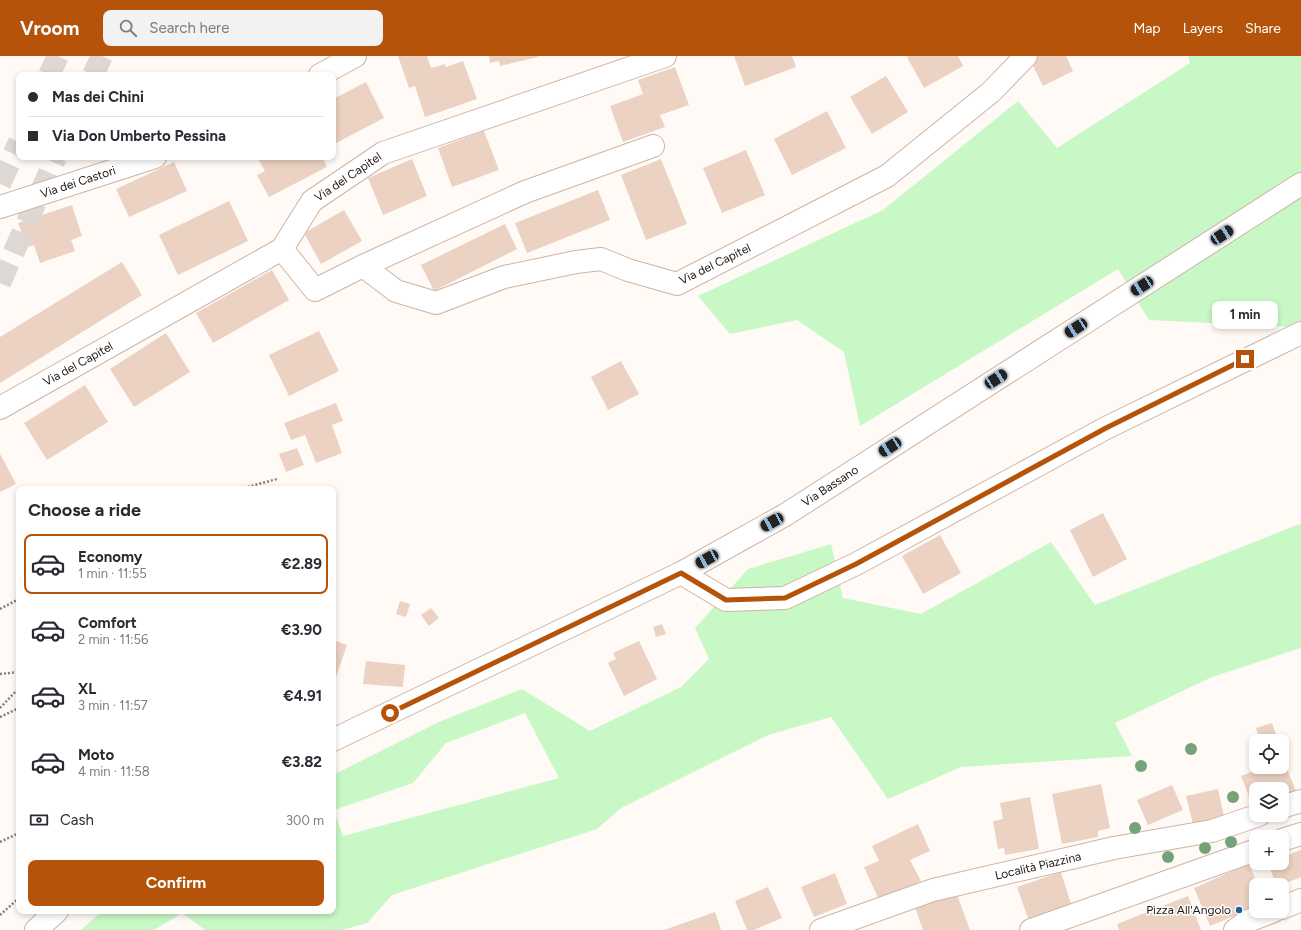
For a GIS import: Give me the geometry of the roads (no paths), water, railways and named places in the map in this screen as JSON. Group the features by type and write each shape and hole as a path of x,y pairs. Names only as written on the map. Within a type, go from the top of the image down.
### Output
{"street":[{"path":"326,72 355,56"},
{"name":"Via del Capitel","path":"0,408 282,249 312,201 383,153 665,56"},
{"name":"Via del Capitel","path":"363,266 396,290 436,303 504,277 576,262 602,259 628,270 677,284 887,176 991,92 1026,56"},
{"path":"282,249 315,290 363,266 525,192 653,146"},
{"name":"Via dei Castori","path":"0,207 146,160"},
{"name":"Via Bassano","path":"336,739 681,573 785,515 1301,184"},
{"path":"681,573 726,600 785,598 856,564 1106,428 1301,333"},
{"path":"1289,805 1301,801"},
{"name":"Località Piazzina","path":"821,930 933,890 1114,848 1212,831 1249,818"},
{"path":"1289,838 1301,834"},
{"path":"1031,930 1249,852"},
{"path":"1289,905 1301,900"},
{"path":"36,930 54,914"},
{"path":"1235,930 1248,921 1256,918"}],"tunnel":[{"path":"50,72 58,56"},
{"path":"94,72 102,56"},
{"path":"0,184 16,149"},
{"path":"0,283 55,160"}],"place":[{"name":"Pizza All'Angolo","path":"1239,910"}]}
